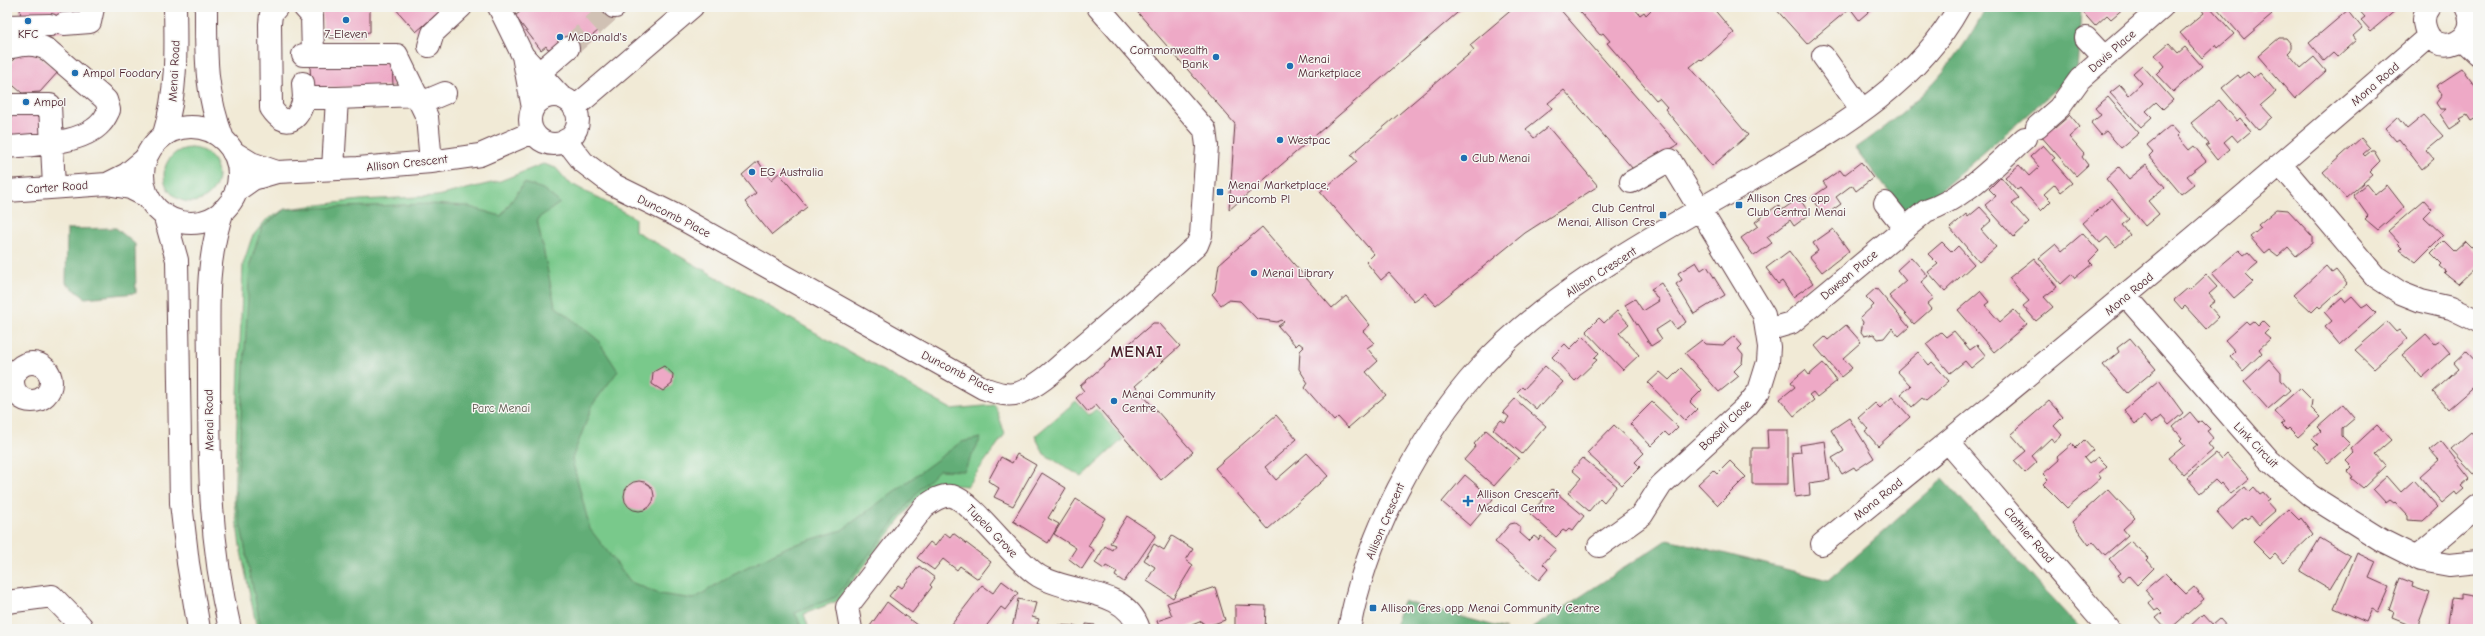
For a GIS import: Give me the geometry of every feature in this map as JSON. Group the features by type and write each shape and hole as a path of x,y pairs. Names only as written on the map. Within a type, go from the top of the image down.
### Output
{"street":[{"name":"Menai Road","path":"164,134 172,108 176,75 175,7"},
{"path":"206,7 207,75 213,113 228,146 238,171 236,191 223,210 210,219 194,223 178,221 164,214 148,197 144,185 143,172 145,159 152,145 164,134 179,128 195,126 210,130 228,146"},
{"path":"277,7 272,14 270,24 271,108 280,119 289,121 295,119 301,112 304,90 337,98 419,99 445,93"},
{"path":"304,7 312,16 308,55 397,55 427,117 431,162"},
{"path":"428,46 433,33 461,7"},
{"path":"499,7 523,56 533,108 530,120 533,132 538,138 550,143 566,140 574,131 577,124 568,102 523,56"},
{"name":"Duncomb Place","path":"566,140 583,162 612,184 676,216 983,388 1002,394 1018,393 1031,388 1141,296 1197,245 1201,235 1207,146 1205,130 1098,7"},
{"name":"Allison Crescent","path":"1349,629 1369,557 1394,498 1427,436 1480,368 1533,320 1581,284 1793,155 1887,93 1912,70 1941,36 1959,7"},
{"name":"Davis Place","path":"2031,133 2059,108 2080,79 2162,7"},
{"path":"2429,7 2424,22 2429,36 2442,45 2457,43 2470,47 2470,13 2466,7"},
{"path":"7,26 90,22 93,8"},
{"path":"533,108 545,98 568,102 687,9"},
{"name":"Mona Road","path":"1822,544 2126,296 2282,165 2429,36"},
{"path":"2086,38 2104,57"},
{"path":"7,48 38,45 58,57 106,100 109,110 102,122 90,132 50,143 7,147"},
{"path":"539,73 568,48"},
{"path":"1823,56 1862,110"},
{"path":"333,169 337,98"},
{"path":"7,104 50,105 50,143 54,187"},
{"name":"Allison Crescent","path":"236,191 253,179 277,172 431,162 480,155 533,132"},
{"name":"Dawson Place","path":"1767,330 1791,323 1926,211 1940,206 1960,195 2031,133"},
{"name":"Allison Crescent","path":"228,146 251,163 277,172"},
{"name":"Carter Road","path":"107,184 127,174 145,159"},
{"name":"Boxsell Close","path":"1599,546 1642,515 1661,485 1747,406 1755,396 1765,377 1768,362 1767,330 1764,315 1699,211 1670,160 1631,182"},
{"path":"2282,165 2375,276 2401,293 2421,301 2451,308 2478,322"},
{"name":"Carter Road","path":"7,191 107,184 130,188 148,197"},
{"path":"1885,203 1905,228"},
{"name":"Menai Road","path":"223,210 215,235 208,271 209,425 212,520 220,585 230,629"},
{"path":"164,214 177,260 181,502 188,563 199,629"},
{"name":"Link Circuit","path":"2126,296 2269,460 2311,496 2383,541 2416,558 2449,565 2478,562"},
{"name":"Clothier Road","path":"1948,442 2109,629"},
{"name":"Tupelo Grove","path":"851,629 847,607 924,507 936,498 951,496 965,502 1013,554 1039,576 1111,598 1124,605 1135,618 1139,629"},
{"path":"2416,558 2478,506"},
{"path":"7,602 52,596 81,626"}],"green space":[{"path":"1986,7 2073,7 2081,11 2077,71 1909,218 1855,148 1914,102 1946,69 1974,30"},
{"path":"191,148 201,150 210,156 216,165 218,175 216,185 210,194 201,200 191,202 181,200 172,194 166,185 164,175 166,165 172,156 181,150"},
{"name":"Parc Menai","path":"543,164 556,168 568,182 635,218 635,231 951,409 995,405 1005,434 967,486 940,486 929,490 916,499 837,601 804,614 809,629 257,629 240,546 234,502 243,264 252,237 266,220 286,209 360,200 437,196 500,181"},
{"name":"Parc Menai","path":"524,183 543,189 560,203 537,219 555,306 597,339 618,371 593,404 572,459 590,529 631,582 659,594 694,599 731,575 787,547 842,530 961,442 981,438 964,471 939,470 921,488 836,597 795,613 803,629 261,629 236,502 250,264 262,227 286,209 429,204 466,206 501,216"},
{"path":"116,228 135,244 136,293 85,298 66,283 67,229"},
{"path":"1076,401 1089,415 1096,409 1123,439 1082,477 1044,454 1035,436"},
{"path":"1943,479 2080,629 1531,629 1668,539 1828,580"},
{"path":"1403,601 1506,629 1393,629"}],"building":[{"name":"KFC","path":"20,7 91,7 64,32 50,33 21,22"},
{"name":"7-Eleven","path":"322,7 370,7 370,32 363,33 364,37 329,38 329,34 323,34"},
{"path":"394,7 445,7 416,32"},
{"name":"McDonald's","path":"526,7 614,7 619,13 572,53 554,47 548,49 546,46 541,50 515,16"},
{"name":"Menai Marketplace","path":"1133,7 1464,7 1229,210 1235,124"},
{"name":"Club Menai","path":"1515,7 1558,7 1678,145 1633,169 1564,90 1548,103 1552,108 1526,129 1534,138 1548,127 1598,186 1525,233 1436,305 1425,293 1414,301 1389,273 1381,280 1366,262 1374,254 1320,192 1357,162 1351,155 1474,50 1470,45"},
{"path":"1576,7 1633,7 1640,15 1644,12 1646,15 1654,7 1712,7 1734,33 1702,61 1700,59 1690,67 1748,135 1712,166 1665,109 1667,107 1659,98 1656,100 1607,43 1610,41 1603,33 1600,35"},
{"path":"1774,7 1874,7 1859,20 1850,8 1807,44"},
{"path":"2082,7 2125,7 2111,19 2107,15 2095,26 2080,9"},
{"path":"2205,7 2210,7 2234,34 2218,48 2216,45 2202,58 2180,33 2204,13 2202,10"},
{"path":"2216,7 2254,7 2251,10 2252,12 2258,7 2265,7 2272,15 2244,39"},
{"path":"2356,7 2394,7 2396,10 2371,31 2361,20 2365,17"},
{"path":"2348,10 2362,28 2353,36 2356,40 2337,57 2333,53 2324,61 2309,43"},
{"path":"2279,38 2286,38 2291,44 2291,50 2288,53 2301,68 2314,57 2326,71 2295,99 2258,56"},
{"path":"2169,43 2178,53 2185,47 2202,66 2173,92 2156,74 2164,66 2155,55"},
{"name":"Ampol Foodary","path":"31,50 58,72 40,92 22,93 7,80 7,67 20,52"},
{"path":"392,62 393,86 311,88 310,64"},
{"path":"2142,65 2173,100 2163,109 2156,102 2146,111 2152,117 2141,127 2110,93 2120,85 2129,95 2142,83 2133,73"},
{"path":"2462,69 2478,90 2478,117 2471,121 2467,115 2460,119 2462,121 2450,129 2440,114 2446,109 2440,109 2436,103 2442,95 2436,86"},
{"path":"2248,72 2254,78 2260,73 2276,92 2261,105 2272,117 2258,130 2222,88 2238,75 2240,78"},
{"path":"2108,97 2139,133 2121,148 2106,131 2101,135 2091,123 2101,115 2095,108"},
{"path":"2219,100 2237,121 2240,118 2251,131 2238,142 2232,135 2224,142 2230,149 2217,160 2206,146 2209,144 2191,123"},
{"path":"42,113 44,135 7,137 7,116"},
{"path":"2070,115 2080,127 2069,137 2084,154 2082,157 2088,165 2076,176 2040,135 2052,124 2055,128"},
{"path":"2424,115 2443,136 2426,150 2434,159 2422,169 2399,139 2396,141 2385,128 2397,117 2407,129"},
{"path":"2171,125 2179,134 2177,136 2189,150 2194,146 2206,161 2187,176 2194,184 2181,194 2149,156 2153,152 2147,145"},
{"path":"2361,138 2370,148 2363,154 2365,156 2371,151 2374,151 2380,161 2369,172 2372,175 2346,198 2323,172"},
{"path":"2043,145 2055,158 2052,160 2072,183 2061,192 2055,184 2044,194 2051,201 2041,211 2020,188 2017,190 2005,177 2019,165 2029,176 2039,167 2030,157"},
{"path":"758,161 771,180 779,173 807,207 772,235 745,202 756,193 742,175"},
{"path":"1861,162 1873,178 1856,191 1852,185 1836,197 1841,204 1824,216 1811,198 1827,187 1823,182 1840,170 1844,175"},
{"path":"2146,165 2165,187 2148,201 2159,214 2145,226 2106,179 2119,167 2129,179"},
{"path":"2001,177 2019,198 2012,204 2029,223 2014,237 1985,205 1996,196 1989,189"},
{"path":"2366,184 2375,195 2387,185 2404,207 2378,230 2365,219 2368,216 2353,195"},
{"path":"1799,198 1810,214 1794,226 1790,220 1767,237 1772,243 1754,256 1741,238 1758,226 1755,222 1778,205 1782,210"},
{"path":"2112,198 2129,219 2122,225 2130,235 2116,247 2107,237 2100,243 2083,223"},
{"path":"2424,200 2432,209 2424,217 2443,235 2416,262 2400,250 2402,248 2398,244 2399,243 2388,231"},
{"path":"1980,207 1992,220 1981,230 1996,247 1979,262 1950,228 1966,214 1968,217"},
{"path":"2277,209 2288,210 2312,236 2312,243 2296,256 2288,247 2278,256 2269,249 2264,253 2250,237 2261,228 2258,225"},
{"path":"1262,227 1332,308 1346,296 1370,325 1363,331 1374,343 1367,348 1378,361 1366,372 1386,395 1348,428 1338,417 1334,421 1305,388 1308,383 1299,369 1300,351 1304,347 1299,343 1296,346 1278,326 1284,322 1282,320 1277,322 1257,319 1240,301 1228,300 1221,305 1212,294 1215,291 1219,264"},
{"path":"1833,229 1849,251 1822,272 1810,257 1818,251 1813,243"},
{"path":"2083,233 2099,251 2089,261 2092,264 2075,278 2072,274 2061,284 2039,258 2056,244 2062,251"},
{"path":"2443,241 2454,252 2466,241 2478,253 2478,265 2458,284 2444,273 2446,271 2440,266 2442,264 2431,253"},
{"path":"1942,242 1952,252 1958,246 1974,264 1945,291 1928,272 1938,264 1928,254"},
{"path":"2239,250 2244,255 2248,252 2258,263 2245,274 2253,282 2234,298 2212,273"},
{"path":"1789,251 1813,283 1793,297 1782,281 1778,284 1766,268"},
{"path":"1911,257 1928,276 1921,282 1934,298 1927,304 1931,309 1914,324 1889,296 1906,281 1897,270"},
{"path":"2034,258 2057,287 2044,297 2053,307 2036,321 2023,306 2029,301 2009,278"},
{"path":"1696,262 1701,270 1707,266 1725,295 1694,314 1676,284 1682,280 1678,273"},
{"path":"2326,266 2332,273 2336,270 2347,284 2320,308 2318,306 2312,312 2294,295"},
{"path":"2206,275 2217,287 2209,294 2215,301 2209,306 2219,317 2206,329 2185,306 2182,309 2174,300 2188,288 2190,290"},
{"path":"1661,283 1686,322 1676,329 1670,321 1656,330 1662,339 1651,346 1625,305 1635,299 1643,311 1659,301 1651,289"},
{"path":"1876,288 1909,327 1899,336 1892,328 1884,338 1878,339 1874,334 1864,336 1861,332 1863,322 1860,318 1874,305 1866,297"},
{"path":"1980,291 1989,302 1985,305 2000,322 2014,310 2027,324 1994,352 1958,310"},
{"path":"2352,296 2362,307 2367,304 2376,313 2340,345 2325,327 2332,321 2325,313 2342,298 2345,302"},
{"path":"1617,311 1629,324 1619,333 1639,355 1623,370 1586,331 1599,318 1604,323"},
{"path":"2246,321 2249,324 2253,321 2258,326 2263,321 2270,328 2264,334 2270,339 2259,349 2262,353 2243,371 2230,356 2235,351 2225,340"},
{"path":"2387,322 2396,332 2399,330 2407,339 2374,368 2355,350"},
{"name":"Menai Community Centre","path":"1153,323 1159,323 1180,346 1135,386 1193,452 1161,480 1096,405 1088,412 1076,398 1084,391 1080,386"},
{"path":"1846,325 1861,342 1843,358 1852,368 1841,377 1815,346 1825,337 1828,340"},
{"path":"1954,331 1970,350 1977,345 1986,356 1971,368 1965,361 1950,373 1926,344 1941,332 1946,337"},
{"path":"2426,334 2435,344 2440,341 2450,353 2422,378 2402,355"},
{"path":"1583,336 1599,353 1594,358 1597,360 1575,381 1552,357 1565,344 1570,349"},
{"path":"1734,336 1742,345 1738,349 1743,355 1742,363 1734,371 1739,376 1719,392 1685,353 1702,340 1706,344 1723,345"},
{"path":"2130,338 2156,369 2127,393 2103,365 2119,352 2117,348"},
{"path":"2467,351 2478,363 2478,383 2448,409 2433,392 2459,369 2454,363"},
{"path":"1918,352 1929,365 1932,362 1949,381 1926,401 1922,398 1912,407 1901,394 1911,386 1897,371"},
{"path":"2269,359 2281,373 2281,380 2290,390 2268,409 2244,382"},
{"path":"1823,363 1837,381 1817,397 1813,392 1809,395 1814,400 1794,416 1780,399 1795,387 1791,382 1805,370 1809,375"},
{"path":"664,366 673,374 672,384 663,391 652,384 653,372"},
{"path":"1545,366 1563,382 1542,405 1540,404 1536,409 1517,392 1522,387 1524,389"},
{"path":"1681,368 1702,390 1690,402 1697,409 1685,421 1648,383 1660,372 1669,380"},
{"path":"2159,380 2183,413 2169,425 2161,416 2151,424 2144,416 2135,424 2124,410"},
{"path":"2300,388 2312,400 2311,408 2320,417 2298,437 2289,428 2287,430 2281,424 2284,422 2274,411"},
{"path":"1892,397 1910,417 1878,446 1865,431 1868,429 1858,418 1875,403 1880,408"},
{"path":"1515,399 1546,426 1522,454 1493,429 1501,420 1505,423 1509,417 1503,412"},
{"path":"2049,401 2063,417 2054,426 2062,435 2054,442 2051,438 2032,456 2037,462 2025,473 2014,461 2026,451 2011,434"},
{"path":"1652,402 1678,427 1669,436 1665,432 1651,446 1630,424"},
{"path":"2343,404 2355,418 2342,429 2342,436 2350,444 2328,463 2314,448 2318,445 2312,439 2321,431 2317,427"},
{"path":"2190,412 2199,423 2202,421 2210,429 2207,431 2214,439 2208,444 2213,450 2184,475 2169,458 2185,445 2180,440 2182,438 2173,427"},
{"path":"1276,415 1297,439 1265,467 1276,480 1307,453 1328,476 1268,529 1215,468"},
{"path":"1849,418 1874,458 1856,470 1854,467 1842,474 1832,458 1844,451 1831,430"},
{"path":"1614,425 1644,453 1635,462 1640,467 1622,485 1587,453"},
{"path":"2377,425 2391,440 2375,454 2386,466 2363,488 2351,478 2353,477 2348,471 2352,467 2346,461 2354,453 2351,449"},
{"path":"1486,430 1519,458 1494,486 1464,460 1476,446 1474,444"},
{"path":"1767,430 1788,430 1788,484 1752,484 1752,448 1768,448"},
{"path":"2471,432 2478,440 2478,472 2475,475 2451,449"},
{"path":"2084,440 2093,450 2084,458 2089,464 2098,457 2107,466 2098,474 2101,478 2067,508 2043,484 2048,479 2043,474 2059,460 2057,457 2072,444 2076,448"},
{"path":"1825,441 1830,480 1809,483 1810,495 1795,497 1792,453 1801,452 1800,445"},
{"path":"2441,441 2470,478 2461,486 2464,489 2457,495 2455,492 2442,503 2420,477 2439,460 2430,450"},
{"path":"1017,454 1036,465 1013,506 994,497 999,488 988,481 1001,457 1012,463"},
{"path":"2216,454 2221,460 2227,454 2249,479 2231,494 2222,483 2220,485 2215,480 2200,493 2187,478"},
{"path":"1583,458 1617,486 1604,502 1600,498 1589,511 1568,493 1581,478 1572,470"},
{"path":"1730,461 1746,477 1718,505 1698,484 1713,470 1717,474"},
{"path":"1042,473 1066,488 1048,518 1059,524 1048,543 1013,521"},
{"name":"Allison Crescent Medical Centre","path":"1465,475 1493,499 1470,526 1442,502"},
{"path":"2387,476 2401,492 2414,480 2438,507 2423,521 2408,520 2408,516 2395,502 2394,503 2390,500 2386,503 2373,489"},
{"path":"639,481 650,485 654,496 650,507 639,511 628,507 624,496 628,485"},
{"path":"2245,487 2249,492 2254,487 2260,494 2263,492 2269,499 2266,501 2275,511 2259,525 2251,516 2247,519 2245,517 2232,529 2217,512"},
{"path":"1552,489 1584,516 1572,531 1569,529 1566,532 1563,530 1556,537 1530,514"},
{"path":"2108,489 2135,518 2123,529 2128,535 2105,555 2093,541 2089,545 2072,522"},
{"path":"1076,499 1105,518 1088,546 1094,550 1082,569 1069,559 1076,548 1054,534"},
{"path":"2288,509 2299,520 2301,518 2313,534 2283,563 2275,554 2270,559 2253,542"},
{"path":"1127,516 1156,535 1124,582 1115,576 1117,572 1106,566 1104,569 1095,563 1105,546 1112,550 1115,545 1110,543"},
{"path":"1515,523 1520,527 1520,533 1529,541 1534,536 1539,540 1541,536 1556,549 1543,564 1548,569 1539,580 1495,542 1510,524"},
{"path":"945,533 950,537 953,533 991,562 978,579 960,566 957,570 943,559 934,570 917,558 930,542 935,546"},
{"path":"1172,536 1193,549 1186,560 1193,565 1173,598 1147,581 1155,567 1144,560 1154,544 1164,550"},
{"path":"2320,538 2350,556 2330,589 2300,571"},
{"path":"2130,541 2149,558 2147,560 2154,568 2137,585 2129,576 2123,581 2118,575 2121,573 2109,559"},
{"path":"2357,553 2376,562 2369,578 2389,587 2378,612 2372,609 2366,622 2334,608"},
{"path":"919,566 935,578 930,585 932,587 912,613 889,596 898,585 902,588"},
{"path":"2165,573 2186,594 2194,587 2204,599 2170,629 2166,629 2156,618 2162,613 2158,609 2155,611 2149,604 2153,599 2145,590"},
{"path":"2400,578 2413,583 2412,587 2430,593 2417,628 2392,618 2394,612 2389,610"},
{"path":"1002,581 1018,593 1005,610 1001,607 984,629 958,629 952,624 982,585 993,593"},
{"path":"1215,587 1225,620 1205,627 1202,621 1182,629 1160,629 1157,621 1172,616 1167,603"},
{"path":"2461,594 2478,597 2478,629 2447,629 2452,598 2461,599"},
{"path":"1018,599 1036,603 1032,617 1039,619 1037,624 1043,625 1043,629 1012,629"},
{"path":"887,602 922,629 868,629"},
{"path":"1235,605 1266,606 1265,629 1235,629"},
{"path":"2203,614 2213,625 2220,619 2229,629 2187,629"},
{"path":"1086,624 1095,625 1095,629 1058,629 1058,625 1086,627"}],"tunnel":[{"path":"568,48 614,7"}],"place":[{"name":"7-Eleven","path":"346,20"},
{"name":"KFC","path":"28,21"},
{"name":"McDonald's","path":"560,37"},
{"name":"Commonwealth Bank","path":"1216,57"},
{"name":"Menai Marketplace","path":"1290,66"},
{"name":"Ampol Foodary","path":"75,73"},
{"name":"Ampol","path":"26,102"},
{"name":"Westpac","path":"1280,140"},
{"name":"Club Menai","path":"1464,158"},
{"name":"EG Australia","path":"752,172"},
{"name":"Menai Marketplace, Duncomb Pl","path":"1220,192"},
{"name":"Allison Cres opp Club Central Menai","path":"1739,205"},
{"name":"Club Central Menai, Allison Cres","path":"1663,215"},
{"name":"Menai Library","path":"1254,273"},
{"name":"Menai Community Centre","path":"1114,401"},
{"name":"Allison Crescent Medical Centre","path":"1468,501"},
{"name":"Allison Cres opp Menai Community Centre","path":"1373,608"}],"district":[{"name":"MENAI","path":"1137,351"}]}
